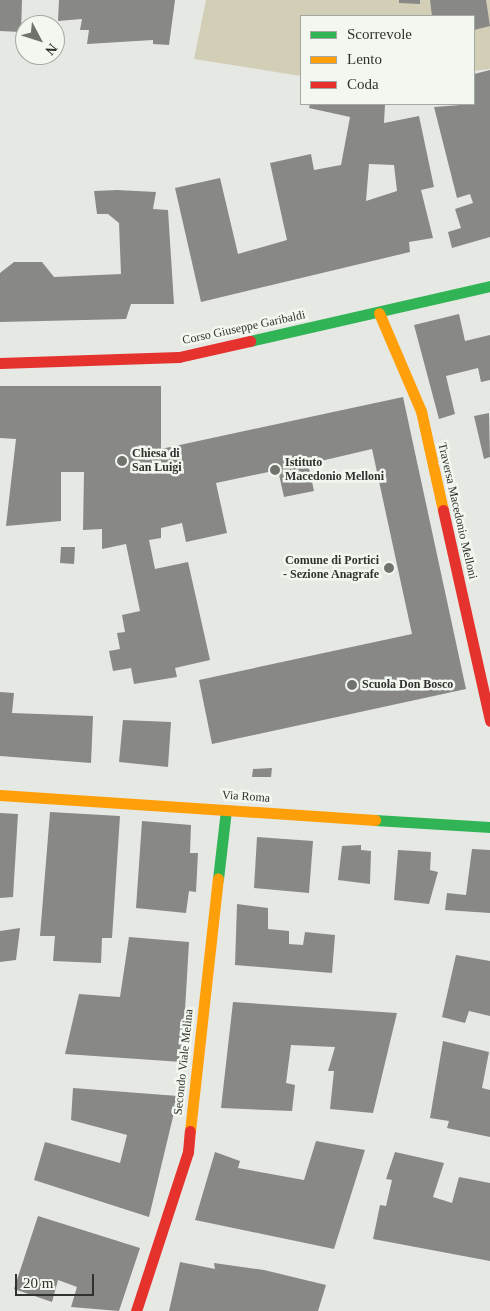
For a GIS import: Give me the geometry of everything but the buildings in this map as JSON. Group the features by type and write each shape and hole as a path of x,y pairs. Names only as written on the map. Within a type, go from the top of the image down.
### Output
{"street":[{"name":"Corso Giuseppe Garibaldi","path":"0,363 179,357 379,313 490,286"},
{"name":"Traversa Macedonio Melloni","path":"379,313 421,412 490,721"},
{"name":"Via Roma","path":"0,794 490,827"},
{"name":"Secondo Viale Melina","path":"136,1311 188,1152 226,810"}],"shaded area":[{"path":"206,0 490,0 490,69 475,71 475,15 300,15 300,76 194,59"}],"traffic: fast":[{"path":"250,341 490,286"},
{"path":"218,879 226,810"},
{"path":"375,820 490,827"}],"traffic: slow":[{"path":"379,313 421,411 443,510"},
{"path":"0,795 375,820"},
{"path":"190,1131 218,879"}],"traffic: jam":[{"path":"0,363 179,357 250,341"},
{"path":"443,510 490,721"},
{"path":"136,1311 188,1152 190,1131"}],"place":[{"name":"Chiesa di San Luigi","path":"122,461"},
{"name":"Istituto Macedonio Melloni","path":"275,470"},
{"name":"Comune di Portici - Sezione Anagrafe","path":"389,568"},
{"name":"Scuola Don Bosco","path":"352,685"}]}
